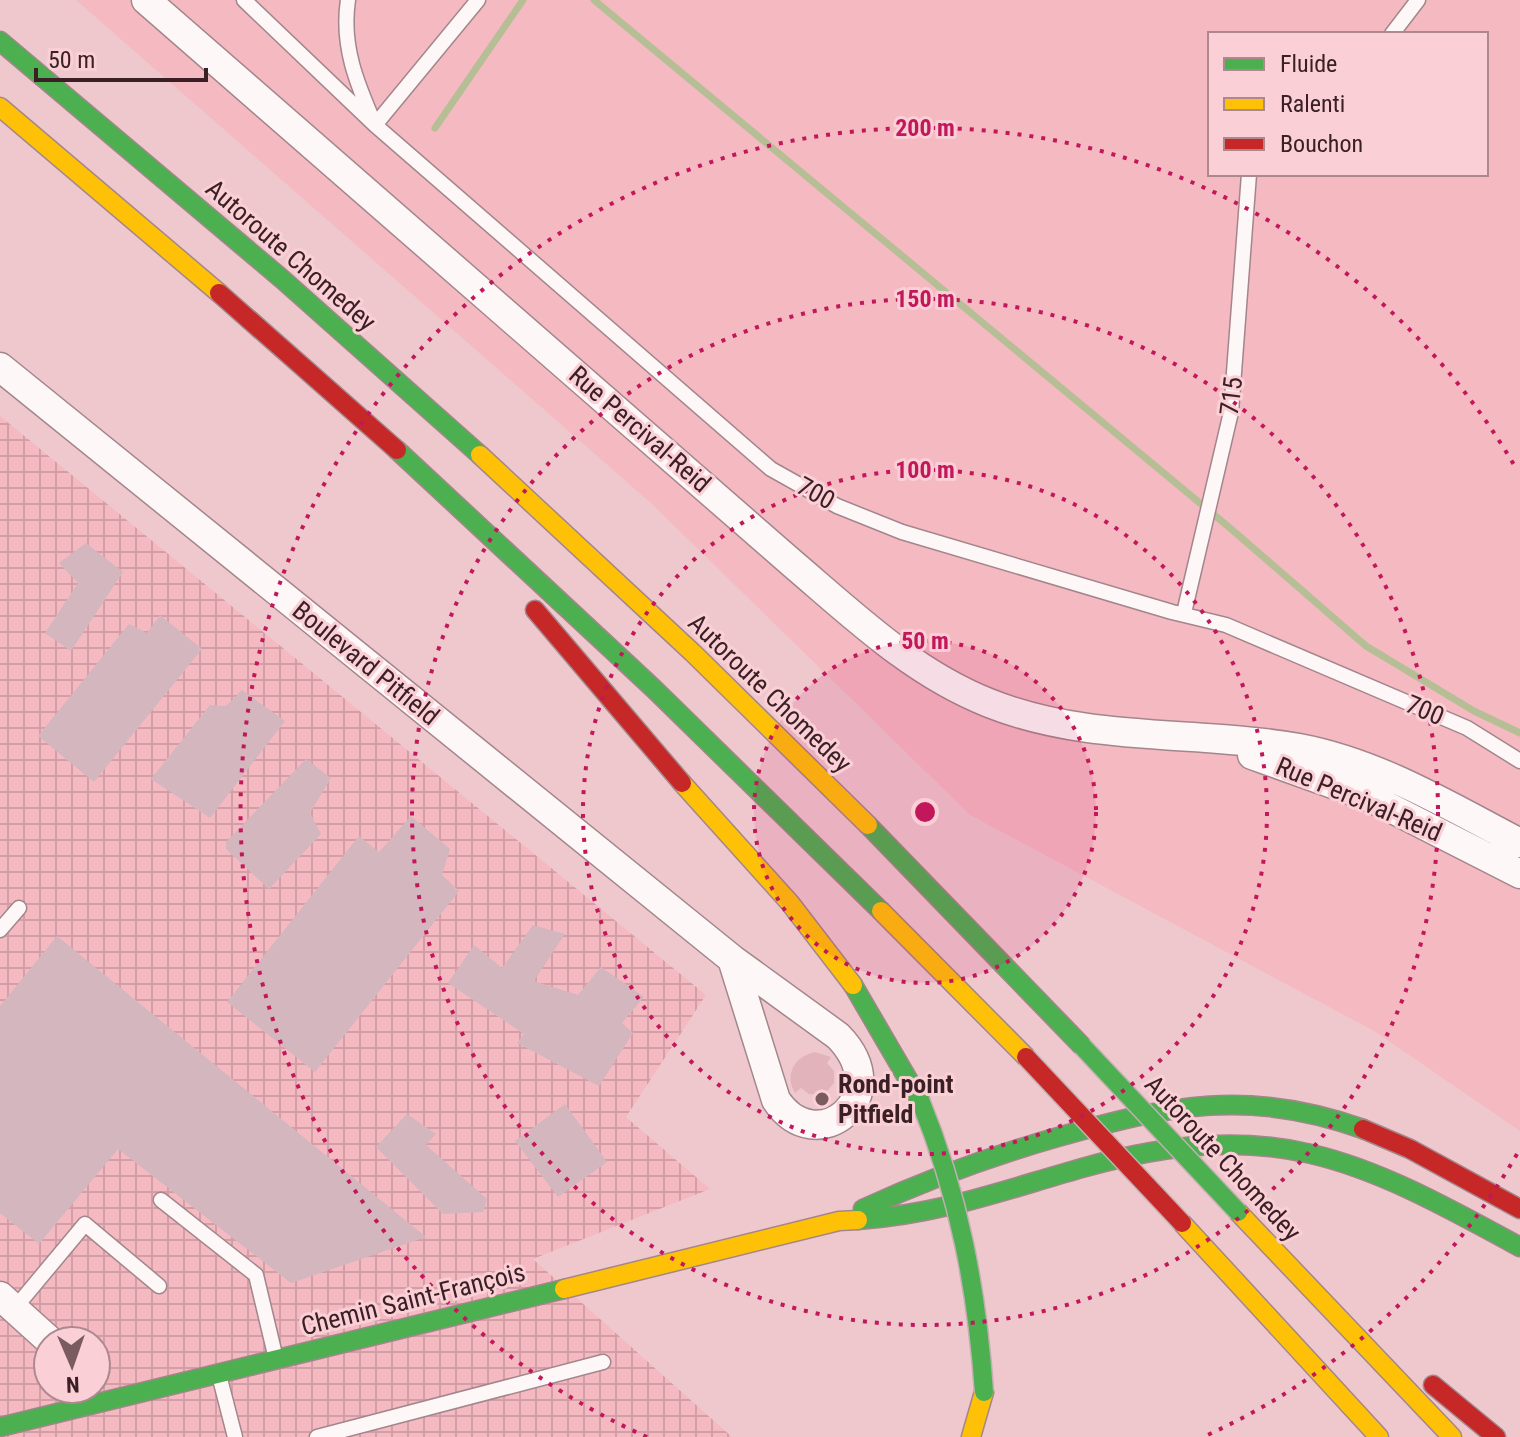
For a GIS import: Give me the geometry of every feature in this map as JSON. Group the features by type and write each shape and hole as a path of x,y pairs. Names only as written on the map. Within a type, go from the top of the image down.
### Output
{"main road":[{"name":"Autoroute Chomedey","path":"0,41 279,278 576,545 885,841 1452,1437"},
{"path":"0,107 402,454 748,778 1026,1057 1379,1437"},
{"path":"402,454 692,794 768,873 818,932 862,995 920,1100 941,1148 961,1214 978,1313 986,1437"},
{"name":"Chemin Saint-François","path":"839,1221 929,1178 983,1160 1110,1122 1200,1104 1270,1107 1340,1121 1410,1151 1520,1209"},
{"name":"Chemin Saint-François","path":"112,1392 218,1373 839,1221 938,1211 1138,1151 1218,1141 1316,1153 1350,1164 1396,1183 1520,1247"},
{"path":"1287,1263 1496,1437"},
{"path":"971,1437 984,1392"},
{"name":"Chemin Saint-François","path":"0,1427 62,1405"}],"street":[{"name":"Rue Percival-Reid","path":"146,0 793,564 912,662 969,695 1035,719 1071,727 1283,746 1348,760 1401,782 1520,843"},
{"name":"Boulevard Pitfield","path":"0,367 732,959 848,1047 861,1072 861,1083 852,1108 843,1116 818,1124 793,1118 783,1110 770,1080 732,959"},
{"name":"Rue Percival-Reid","path":"1193,739 1293,768 1369,797 1520,874"},
{"path":"7,1302 32,1325"}],"lane":[{"name":"700","path":"244,0 375,125 771,469 837,506 902,532 1226,625 1467,728 1520,761"},
{"path":"348,0 347,47 356,82 375,125 478,0"},
{"path":"1394,32 1418,0"},
{"name":"715","path":"1184,613 1231,412 1249,176"},
{"path":"0,930 19,908"},
{"path":"161,1200 256,1275 276,1359"},
{"path":"7,1302 85,1224 159,1286"},
{"path":"317,1437 603,1362"},
{"path":"218,1373 235,1437"}],"shaded area":[{"path":"76,0 1520,0 1520,1131 1374,1031 970,815 652,504"},
{"path":"0,416 706,995 626,1117 710,1189 533,1259 732,1437 0,1437"},
{"path":"815,1052 831,1057 827,1063 834,1071 834,1083 824,1095 809,1094 801,1088 795,1093 791,1079 793,1067 802,1057"}],"building":[{"path":"86,543 123,572 71,651 45,633 78,583 59,563"},
{"path":"160,615 202,649 94,782 38,736 129,624 147,633"},
{"path":"242,690 285,721 210,818 151,779 210,705 226,706"},
{"path":"306,759 331,778 310,813 321,834 269,889 226,849 226,842"},
{"path":"411,816 450,849 442,875 459,891 315,1072 227,1002 359,836 379,852"},
{"path":"533,925 565,934 534,981 578,995 601,967 644,997 622,1023 633,1033 599,1086 517,1043 524,1034 448,983 474,945 502,968"},
{"path":"57,936 426,1237 291,1283 118,1149 39,1244 0,1213 0,1006"},
{"path":"565,1104 607,1162 558,1197 515,1141"},
{"path":"407,1114 436,1134 426,1145 487,1199 483,1212 443,1214 376,1147"}],"waterway":[{"path":"435,128 523,0"},
{"path":"594,0 1230,528 1366,646 1474,711 1520,733"}],"traffic: fast":[{"path":"0,41 282,279 480,455"},
{"path":"397,450 653,688 881,911"},
{"path":"868,825 1082,1046"},
{"path":"853,985 920,1100"},
{"path":"1082,1046 1238,1212"},
{"path":"920,1100 945,1171 964,1243 977,1317 984,1392"},
{"path":"863,1209 935,1178 1008,1152 1137,1116 1173,1110 1245,1105 1283,1108 1363,1129"},
{"path":"858,1220 945,1207 1149,1152 1208,1145 1261,1146 1311,1154 1359,1168 1409,1189 1520,1247"},
{"path":"0,1427 564,1289"}],"traffic: slow":[{"path":"0,107 219,293"},
{"path":"480,455 693,653 868,825"},
{"path":"682,783 790,903 853,985"},
{"path":"881,911 1026,1057"},
{"path":"1238,1212 1452,1437"},
{"path":"564,1289 839,1221 858,1220"},
{"path":"1182,1223 1379,1437"},
{"path":"971,1437 984,1392"}],"traffic: jam":[{"path":"219,293 397,450"},
{"path":"535,610 682,783"},
{"path":"1026,1057 1182,1223"},
{"path":"1363,1129 1410,1149 1520,1209"},
{"path":"1433,1385 1496,1437"}],"place":[{"name":"Rond-point Pitfield","path":"822,1099"}]}
